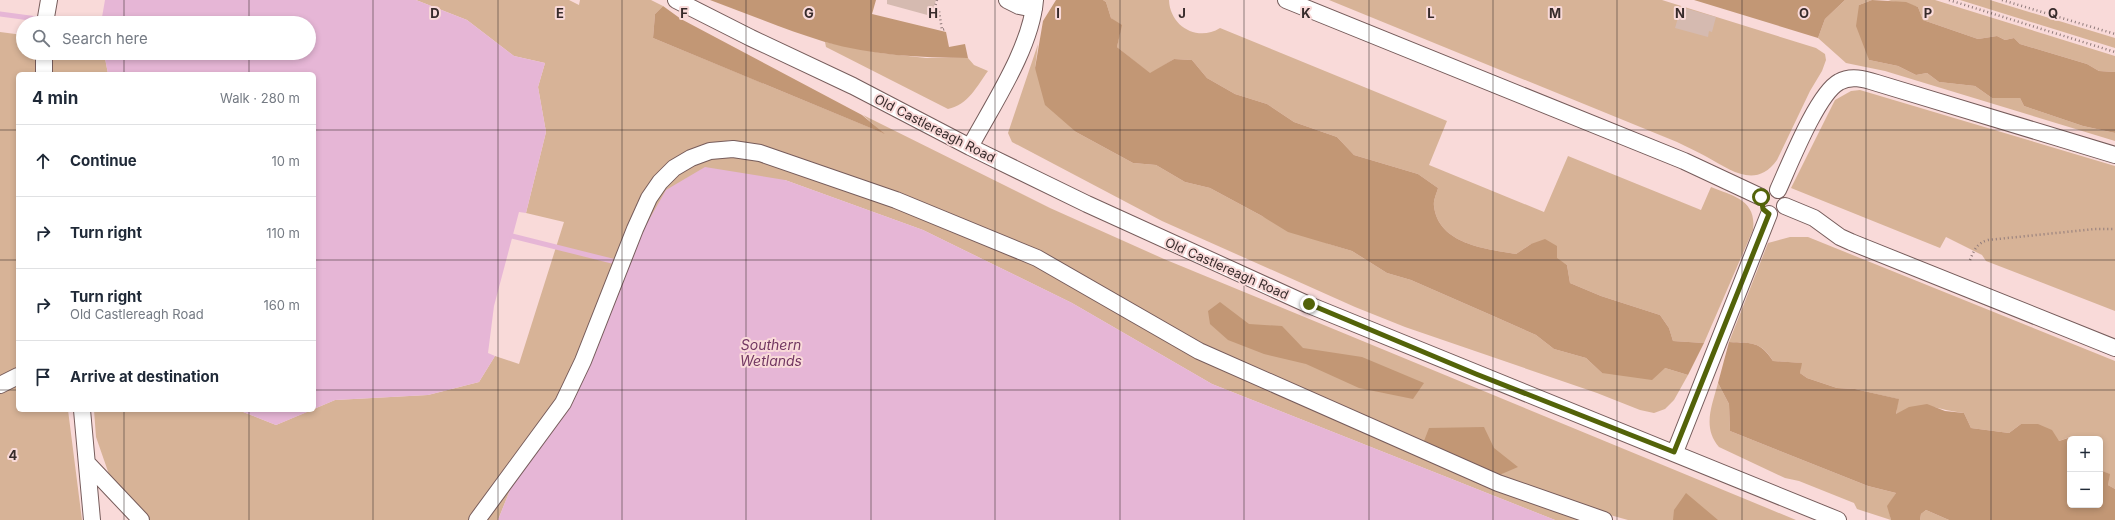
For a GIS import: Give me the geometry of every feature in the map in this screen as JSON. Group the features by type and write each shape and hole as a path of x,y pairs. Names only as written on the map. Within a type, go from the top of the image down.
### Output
{"street":[{"path":"46,16 48,0"},
{"name":"Old Castlereagh Road","path":"676,0 751,38 853,86 970,147 1087,204 1309,304 1476,374 1674,452 1838,520"},
{"path":"970,147 1018,58 1035,4 1019,6 1007,0"},
{"path":"1286,0 1684,161 1761,197"},
{"path":"44,60 44,72"},
{"path":"1778,190 1822,99 1838,82 1853,78 1885,85 2115,155"},
{"path":"477,520 563,403 583,361 635,229 649,198 660,182 674,168 691,158 710,151 733,149 760,153 888,198 1037,258 1199,351 1498,483 1604,520"},
{"path":"1761,197 1768,190 1778,190 1785,198 1785,206 1780,212 1769,214"},
{"path":"1761,197 1763,209 1769,214"},
{"path":"1785,206 1814,218 1836,234 1852,242 2115,348"},
{"path":"1674,452 1769,214"},
{"path":"0,385 16,377"},
{"path":"82,412 92,520"},
{"path":"88,464 141,520"},
{"path":"121,520 141,520"}],"path":[{"path":"937,0 934,10 939,12 942,30 945,29"},
{"path":"1949,0 2115,52"},
{"path":"2002,0 2115,34"},
{"path":"1970,260 1975,248 1980,242 1988,240 2095,228 2115,229"}],"shaded area":[{"path":"416,0 569,0 579,5 580,0 651,0 663,6 655,14 653,38 883,133 863,115 1050,208 1164,259 1796,520 1628,520 1610,515 1501,475 1327,402 1209,349 1024,244 989,229 865,182 764,148 731,140 698,147 659,176 562,398 471,520 149,520 112,483 96,437 94,412 243,412 276,425 307,412 316,412 316,408 335,400 428,395 479,382 495,356 519,364 564,222 526,213 546,132 538,87 545,63 514,56 467,20"},
{"path":"710,0 876,0 872,14 946,32 949,47 965,44 968,58 896,55 860,50 825,42"},
{"path":"1056,0 1103,0 1106,2 1111,18 1122,25 1117,47 1150,73 1174,59 1192,60 1207,78 1235,94 1267,104 1294,122 1337,137 1354,155 1418,174 1438,188 1434,204 1437,219 1444,229 1454,237 1478,247 1516,254 1531,244 1545,239 1557,246 1557,258 1567,265 1570,283 1601,296 1660,315 1669,328 1673,341 1704,343 1688,375 1665,368 1652,380 1602,373 1586,358 1554,349 1536,335 1411,280 1387,273 1352,251 1288,232 1210,188 1185,182 1156,165 1133,163 1076,132 1045,105 1035,68 1043,21"},
{"path":"1103,0 1169,0 1174,18 1187,29 1194,32 1203,33 1212,32 1220,28 1447,121 1429,165 1544,212 1568,156 1701,210 1711,187 1735,197 1742,201 1751,212 1753,230 1704,343 1673,341 1669,328 1660,315 1601,296 1570,283 1567,265 1531,244 1516,254 1478,247 1454,237 1444,229 1437,219 1434,204 1438,188 1418,174 1354,155 1337,137 1294,122 1267,104 1235,94 1207,78 1192,60 1174,59 1150,74 1117,47 1121,26 1111,18 1106,2"},
{"path":"1329,0 1662,0 1816,48 1825,54 1826,60 1822,71 1810,91 1777,160 1769,169 1761,174 1744,175 1735,172 1677,142"},
{"path":"1694,0 1845,0 1825,19 1818,38"},
{"path":"1845,0 1872,0 1859,5 1869,60 1898,66 1916,75 1927,73 1939,82 1975,86 1992,98 2020,98 2024,106 2083,126 2115,133 2115,141 1885,71 1846,63 1818,38 1825,19"},
{"path":"1872,0 1906,2 1918,7 1923,20 1978,39 1997,36 2005,40 2014,38 2020,44 2087,64 2099,71 2115,72 2115,133 2083,126 2024,106 2020,98 1992,98 1975,86 1939,82 1927,73 1916,75 1898,66 1869,60 1856,26 1859,5"},
{"path":"1888,0 1935,0 2115,56 2115,72 2099,71 2087,64 2020,44 2014,38 2005,40 1997,36 1978,39 1923,20 1918,7"},
{"path":"1960,0 1990,0 2115,38 2115,48"},
{"path":"663,6 681,19 862,115 885,134 653,38 655,14"},
{"path":"0,32 16,34 16,60 41,60 41,72 16,72 16,372 0,379"},
{"path":"825,42 881,53 926,58 968,58 974,65 988,71 967,99 955,107 948,109 826,47"},
{"path":"1038,44 1035,68 1076,132 1133,163 1156,165 1185,182 1210,188 1262,216 1329,244 1352,251 1387,273 1411,280 1536,335 1554,349 1586,358 1602,373 1665,368 1688,375 1674,400 1665,409 1654,413 1640,410 1597,393 1405,327 1355,307 1162,221 1012,142 1008,133"},
{"path":"48,60 105,60 108,72 49,72"},
{"path":"1860,90 2115,166 2115,311 1986,261 1982,255 1946,237 1940,248 1791,188 1835,100 1851,91"},
{"path":"723,155 766,160 830,181 1042,268 1130,320 1217,368 1595,520 1555,520 1212,384 1072,303 923,230 785,180 638,239 653,205 675,175 696,161"},
{"path":"1790,237 1808,237 2115,361 2115,489 2108,485 2109,474 2103,471 2103,436 2067,436 2067,438 2059,441 2021,424 2009,433 1971,428 1964,413 1953,412 1930,406 1915,407 1896,415 1898,399 1855,389 1837,388 1807,378 1800,373 1801,363 1773,361 1769,354 1760,346 1749,343 1729,342 1768,243"},
{"path":"1220,302 1249,324 1282,326 1303,348 1362,357 1424,383 1413,399 1359,388 1306,364 1264,354 1228,340 1210,324 1208,311"},
{"path":"1729,342 1750,343 1759,346 1773,361 1802,363 1800,373 1807,378 1837,388 1855,389 1899,399 1896,414 1909,407 1927,404 1945,411 1964,413 1971,428 2009,433 2021,424 2038,424 2052,430 2059,441 2067,438 2067,508 2103,508 2103,471 2110,474 2108,485 2115,489 2115,520 1949,520 1926,510 1921,514 1920,520 1891,520 1887,506 1896,493 1868,486 1730,431 1729,404 1718,383"},
{"path":"1718,383 1729,404 1730,431 1868,486 1896,493 1888,506 1891,520 1857,509 1854,503 1799,481 1785,478 1719,447 1711,432 1710,424 1711,408"},
{"path":"16,384 16,412 68,412 82,520 0,520 0,392"},
{"path":"1484,427 1494,448 1518,467 1497,476 1437,457 1424,441 1429,428"},
{"path":"514,480 498,520 484,520"},
{"path":"1686,493 1718,520 1673,520 1674,510"},
{"path":"1926,510 1949,520 1920,520 1921,514"}],"water":[{"path":"105,0 416,0 467,20 514,56 545,63 538,87 546,132 526,213 519,212 494,306 488,353 495,356 479,382 428,395 335,400 316,408 316,72 108,72 105,60 316,60 316,16 102,16"},
{"name":"Southern Wetlands","path":"705,167 785,180 923,230 1072,303 1212,384 1555,520 498,520 514,480 567,408 638,239 666,190"},
{"path":"243,412 307,412 276,425"}],"building":[{"path":"887,0 936,0 931,16 887,4"},
{"path":"1681,7 1716,17 1712,32 1709,31 1708,37 1675,28"}],"waterway":[{"path":"0,14 16,16"},
{"path":"512,236 620,263"}],"route":[{"path":"1309,304 1476,374 1674,452 1769,214 1761,205 1761,197"}]}
